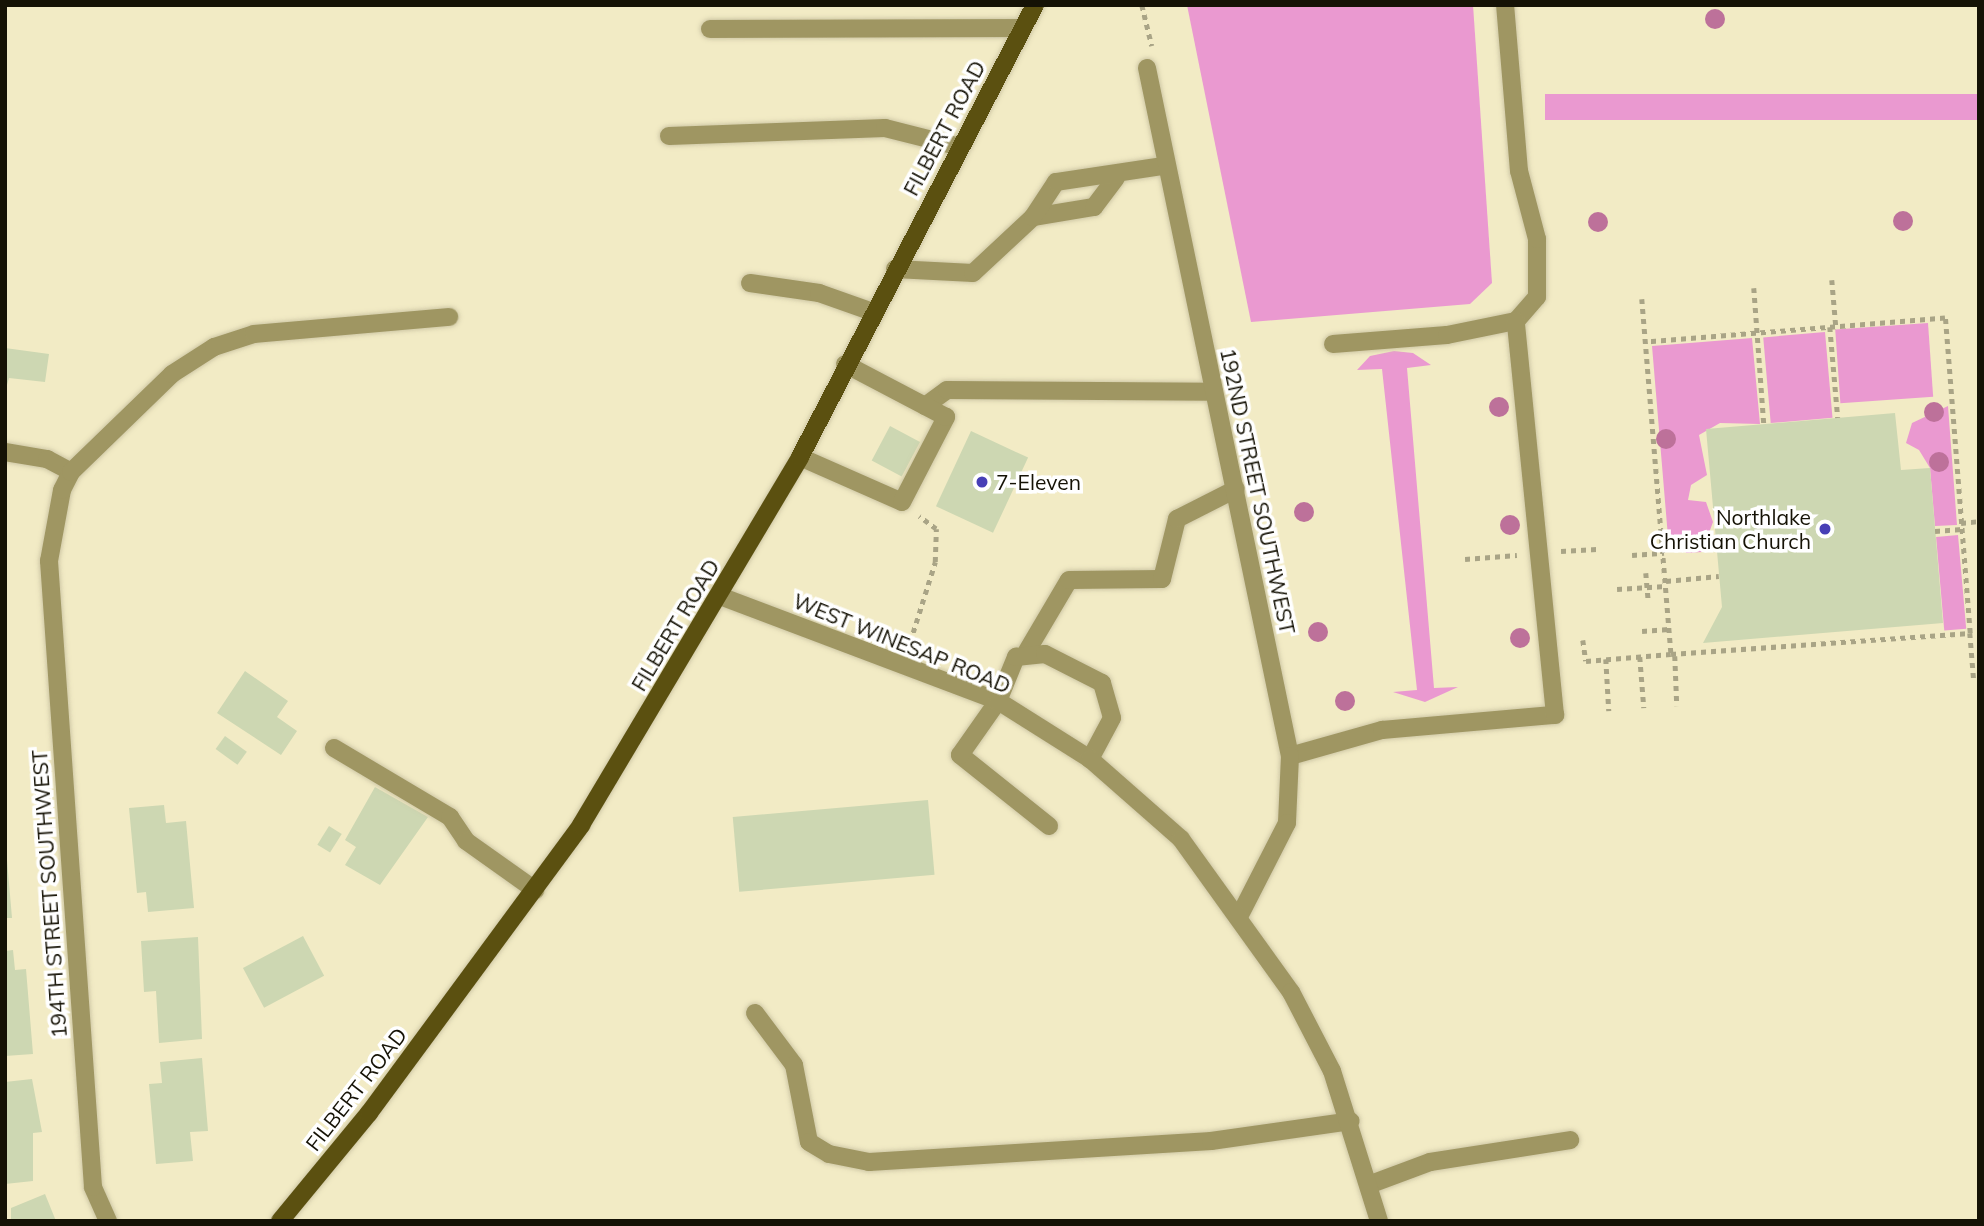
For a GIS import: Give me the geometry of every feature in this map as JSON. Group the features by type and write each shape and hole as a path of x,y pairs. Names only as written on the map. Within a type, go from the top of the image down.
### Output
{"main road":[{"name":"FILBERT ROAD","path":"280,1221 536,890 720,596 800,457 845,364 1035,5"}],"street":[{"path":"1333,344 1447,335 1516,321 1538,297 1536,239 1518,171 1505,5"},
{"path":"710,29 1023,28"},
{"name":"192ND STREET SOUTHWEST","path":"1147,68 1163,166 1236,489 1290,756 1287,823 1240,915"},
{"path":"669,136 885,128 960,147"},
{"path":"895,269 973,273 1033,217 1056,182 1116,177 1163,166"},
{"path":"1033,217 1094,207 1116,177"},
{"path":"750,283 819,293 873,312"},
{"path":"5,452 47,459 71,472 172,374 214,347 254,334 449,317"},
{"path":"1290,756 1381,730 1555,715 1516,321"},
{"path":"800,457 902,502 946,417 845,364"},
{"path":"925,406 947,390 1214,392"},
{"name":"194TH STREET SOUTHWEST","path":"71,472 54,516 49,561 93,1187 108,1221"},
{"path":"1049,826 960,755 998,701 1016,657 1027,651 1069,580 1163,579 1177,519 1236,489"},
{"name":"WEST WINESAP ROAD","path":"720,596 998,701 1090,759 1181,839 1240,915 1290,992 1350,1121 1371,1184 1379,1221"},
{"path":"1027,651 1102,683 1110,696 1104,741 1090,759"},
{"path":"334,748 450,817 466,841 536,890"},
{"path":"755,1013 794,1065 809,1142 869,1162 1211,1141 1350,1121"},
{"path":"1371,1184 1430,1162 1570,1140"}],"path":[{"path":"1142,5 1152,45 1147,68"},
{"path":"1832,280 1838,418"},
{"path":"1754,288 1764,424"},
{"path":"1642,299 1677,706"},
{"path":"1646,342 1945,317 1974,682"},
{"path":"1961,523 1979,521"},
{"path":"912,637 935,562 936,529"},
{"path":"1935,531 1962,529"},
{"path":"1571,551 1597,549"},
{"path":"1632,555 1664,553"},
{"path":"1465,559 1518,555"},
{"path":"1646,573 1648,598"},
{"path":"1617,589 1719,576"},
{"path":"1642,631 1670,629"},
{"path":"1583,640 1586,661 1970,633"},
{"path":"1640,657 1644,708"},
{"path":"1606,659 1609,711"}],"shaded area":[{"path":"1187,5 1473,5 1492,283 1470,304 1251,322"},
{"path":"1545,94 1979,94 1979,120 1545,120"},
{"path":"1928,323 1933,397 1840,403 1835,329"},
{"path":"1825,332 1832,418 1771,423 1763,337"},
{"path":"1752,338 1760,424 1720,423 1699,435 1707,475 1691,485 1688,500 1706,502 1713,522 1702,552 1686,553 1684,540 1668,537 1652,346"},
{"path":"1394,351 1413,353 1431,365 1407,368 1434,688 1458,687 1425,702 1393,692 1417,690 1382,369 1357,370 1370,356"},
{"path":"1948,406 1957,525 1935,526 1930,468 1919,450 1906,443 1912,423"},
{"path":"1958,535 1966,629 1944,631 1936,537"}],"building":[{"path":"5,348 49,354 45,382 9,378 5,392"},
{"name":"Northlake Christian Church","path":"1895,413 1901,470 1930,468 1943,623 1703,643 1722,607 1706,429"},
{"path":"890,426 920,442 902,476 872,460"},
{"name":"7-Eleven","path":"971,431 1028,458 993,533 936,506"},
{"path":"245,671 288,701 277,717 297,731 281,755 217,713"},
{"path":"225,736 247,752 237,765 216,749"},
{"path":"375,787 428,817 380,885 345,865 356,847 345,840"},
{"path":"928,800 935,875 739,892 733,817"},
{"path":"164,805 166,823 186,821 194,908 148,912 146,892 137,893 129,808"},
{"path":"329,826 342,834 330,853 317,845"},
{"path":"5,837 12,918 5,918"},
{"path":"303,936 324,976 264,1008 243,968"},
{"path":"198,937 202,1039 159,1043 156,991 144,992 141,941"},
{"path":"13,950 15,970 26,969 33,1054 5,1056 5,951"},
{"path":"202,1058 208,1131 190,1132 193,1161 156,1164 149,1084 162,1083 160,1062"},
{"path":"32,1079 42,1132 33,1133 33,1181 5,1184 5,1082"},
{"path":"45,1194 56,1221 11,1221 11,1208"}],"place":[{"name":"7-Eleven","path":"982,482"},
{"name":"Northlake Christian Church","path":"1825,529"}]}
